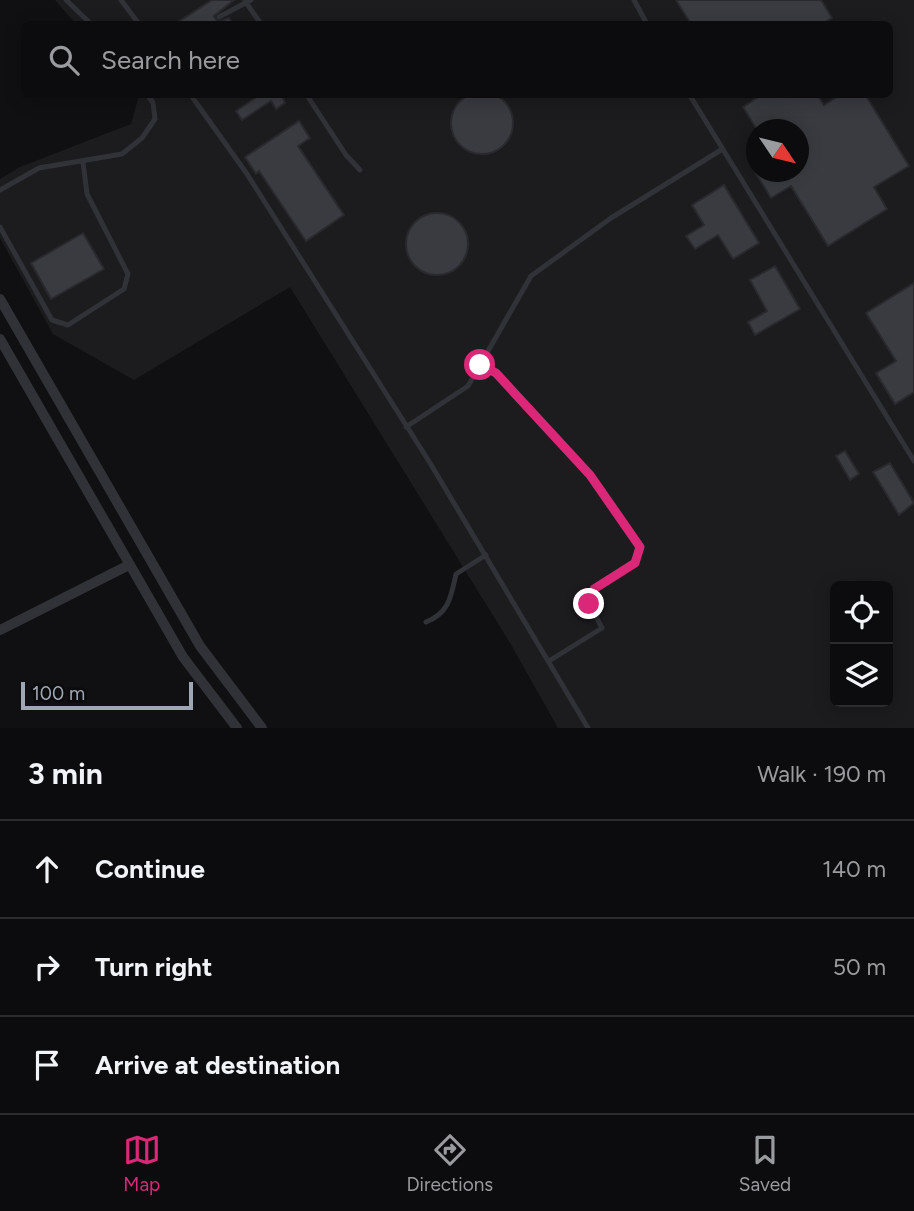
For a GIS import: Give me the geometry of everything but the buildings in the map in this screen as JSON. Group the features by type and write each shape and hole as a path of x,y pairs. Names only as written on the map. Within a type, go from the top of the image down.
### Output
{"street":[{"path":"0,299 193,634 231,690 262,728"},
{"path":"0,339 183,657 237,728"},
{"path":"0,630 129,565"}],"lane":[{"path":"66,0 88,21"},
{"path":"121,0 137,21"},
{"path":"634,0 645,21"},
{"path":"219,17 247,1 259,21"},
{"path":"0,190 39,168 122,154 142,138 155,119 150,98"},
{"path":"193,98 247,174 406,427 486,555 588,728"},
{"path":"309,98 346,155 360,170"},
{"path":"691,98 914,461"},
{"path":"406,427 468,386 531,276 611,218 721,150"},
{"path":"0,227 52,320 68,325 124,289 128,274 87,194 83,162"},
{"path":"480,365 496,373 590,475 640,547 635,563 594,589 589,604 602,628 549,661"},
{"path":"426,622 440,616 456,575 486,555"}],"shaded area":[{"path":"55,0 914,0 914,728 558,728 510,643 290,287 134,380 53,334 0,238 0,179 20,167 131,124 138,98 893,98 893,21 73,21"}],"route":[{"path":"480,365 496,373 590,475 640,547 635,563 594,589 589,604"}]}
